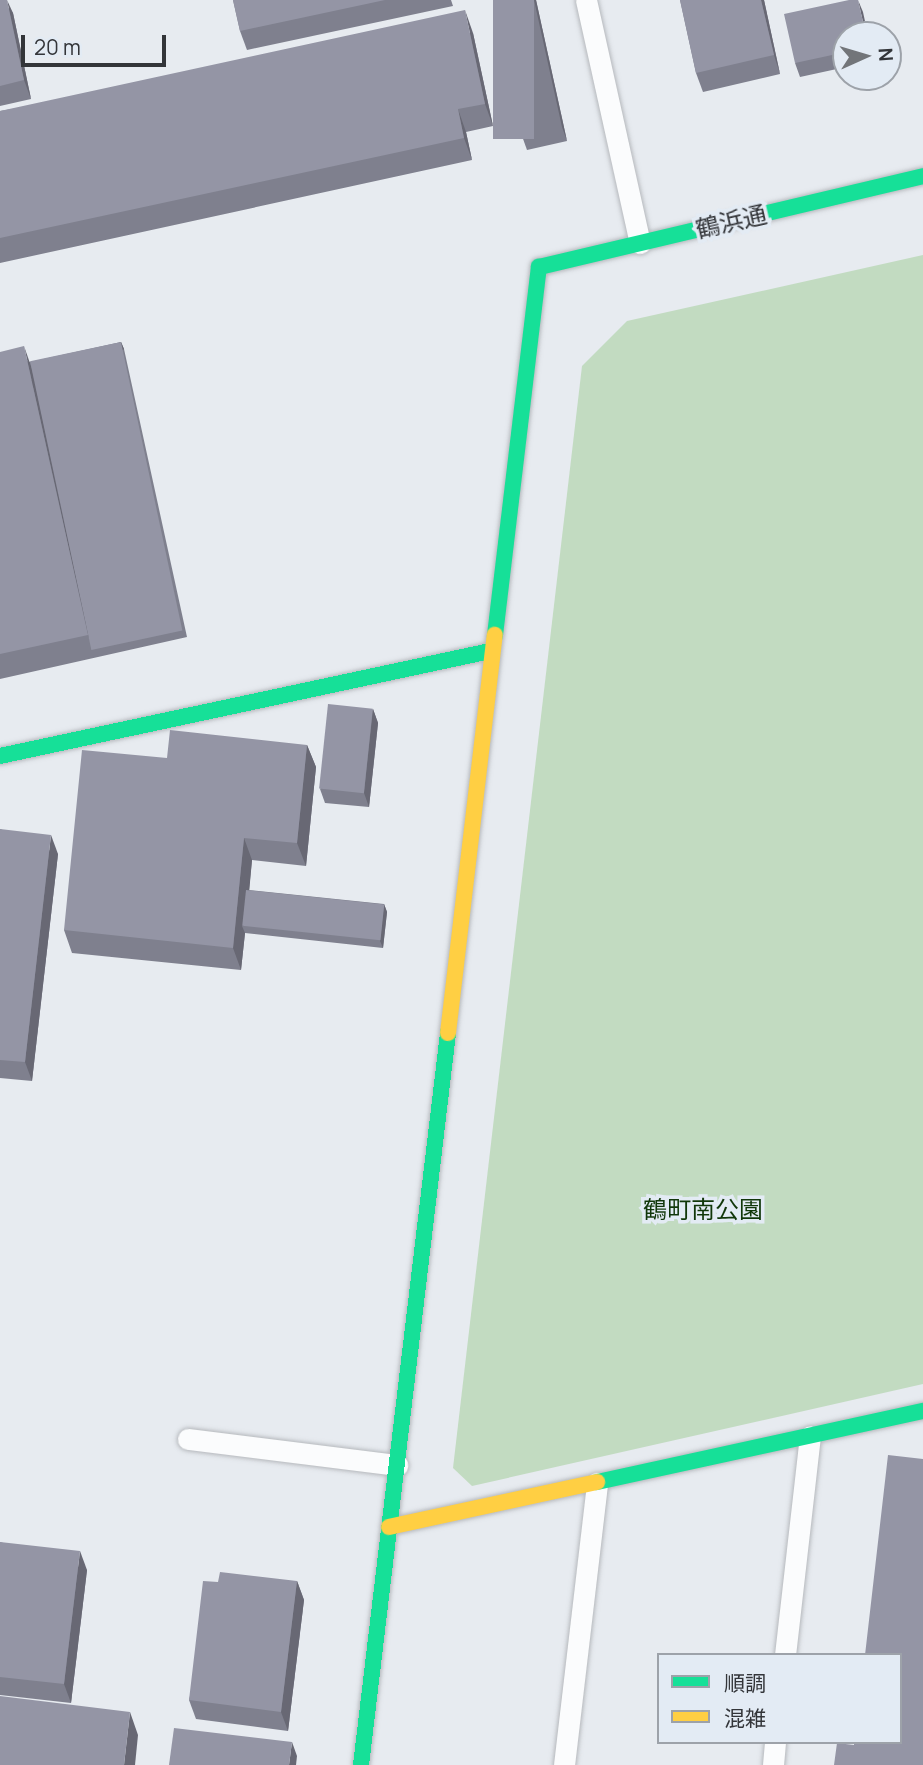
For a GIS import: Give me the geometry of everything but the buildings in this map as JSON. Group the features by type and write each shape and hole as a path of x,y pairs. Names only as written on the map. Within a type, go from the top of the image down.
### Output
{"street":[{"name":"鶴浜通","path":"490,651 538,267 923,176"},
{"path":"0,756 490,651 361,1765"},
{"path":"389,1527 923,1411"}],"lane":[{"path":"586,0 640,243"},
{"path":"785,1653 810,1436"},
{"path":"188,1439 397,1465"},
{"path":"564,1765 597,1483"},
{"path":"773,1765 775,1744"}],"green space":[{"name":"鶴町南公園","path":"923,255 923,1384 472,1486 453,1468 582,366 627,321"}],"traffic: fast":[{"path":"495,635 539,267 923,176"},
{"path":"0,756 490,651"},
{"path":"361,1765 448,1033"},
{"path":"597,1482 923,1411"}],"traffic: slow":[{"path":"448,1033 495,635"},
{"path":"389,1527 597,1482"}]}
